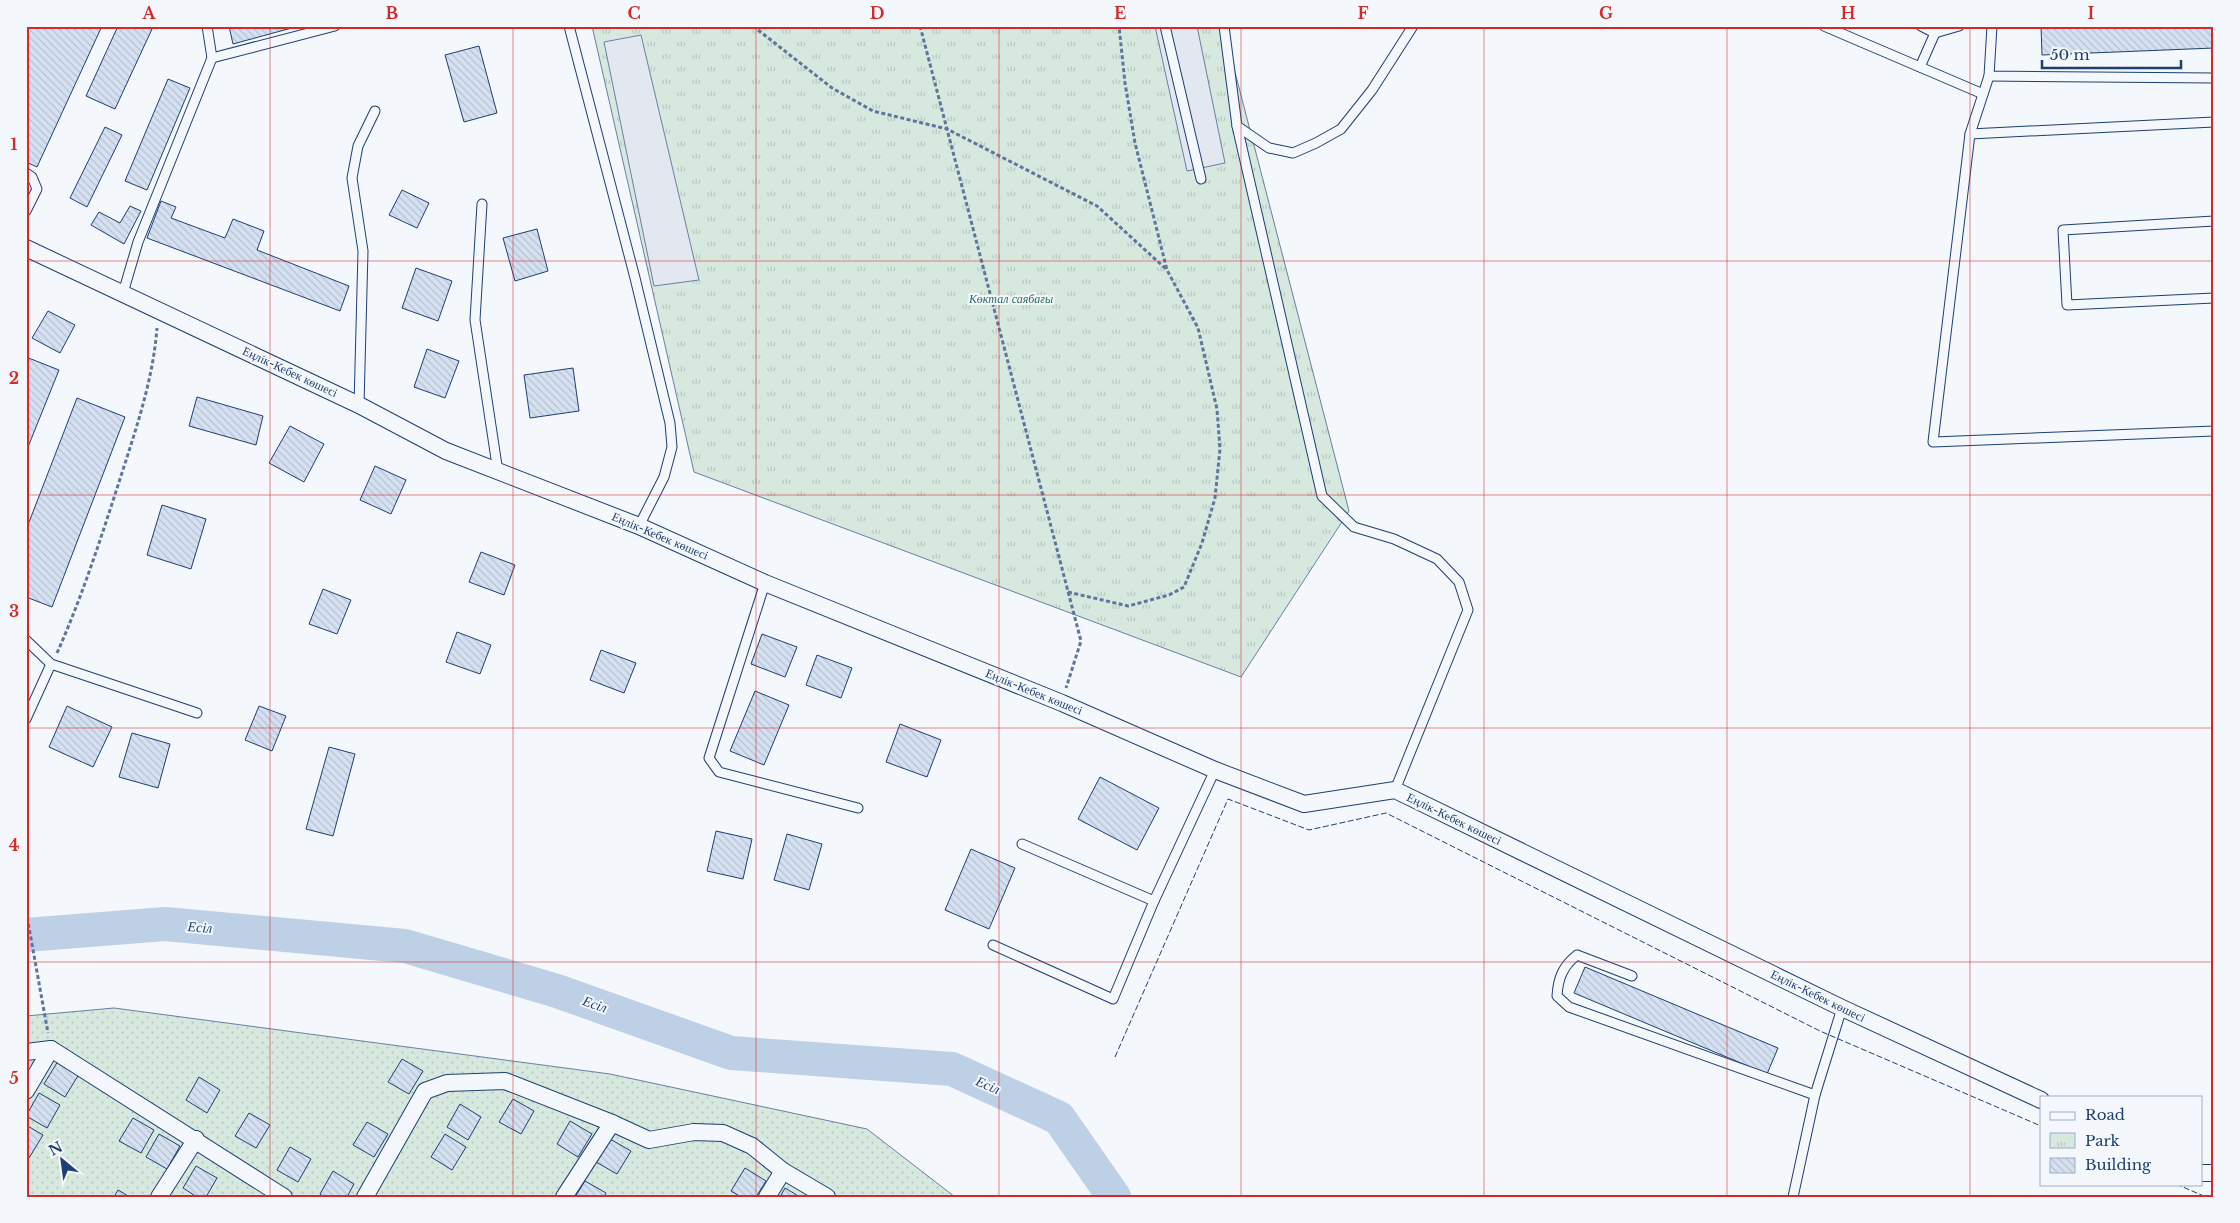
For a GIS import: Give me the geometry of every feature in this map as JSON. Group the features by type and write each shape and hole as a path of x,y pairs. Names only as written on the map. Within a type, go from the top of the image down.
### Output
{"street":[{"name":"Еңлік-Кебек көшесі","path":"26,248 359,405 446,451 639,526 765,583 1062,703 1215,770 1304,804 1395,790 1842,1008 2040,1100"},
{"path":"26,1052 51,1049 196,1139 284,1197"},
{"path":"26,1091 51,1049"},
{"path":"365,1197 426,1091 447,1083 505,1081 612,1123 649,1140 694,1132 723,1133 752,1146 783,1171 827,1197"},
{"path":"564,1197 612,1123"},
{"path":"159,1197 196,1139"},
{"path":"767,1197 783,1171"}],"lane":[{"path":"123,293 138,242 212,58 206,26"},
{"path":"212,58 335,26"},
{"path":"569,26 635,278 670,423 672,447 664,477 639,526"},
{"path":"1165,26 1201,179"},
{"path":"1224,26 1238,126 1322,496 1354,527 1394,539 1437,559 1459,582 1468,610 1395,790"},
{"path":"1238,126 1269,148 1293,153 1341,129 1372,90 1413,26"},
{"path":"1824,26 1983,94"},
{"path":"1921,26 1935,33 1959,26"},
{"path":"1992,26 1989,76 1970,134 1933,442 2214,432"},
{"path":"1920,67 1935,33"},
{"path":"1989,76 2214,78"},
{"path":"359,405 363,251 352,178 358,146 375,111"},
{"path":"1970,134 2214,122"},
{"path":"26,173 32,177 37,189 26,211"},
{"path":"482,204 475,320 498,472"},
{"path":"2214,221 2063,230 2067,305 2214,298"},
{"path":"765,583 709,758 719,772 858,808"},
{"path":"26,640 51,664 197,713"},
{"path":"26,719 51,664"},
{"path":"993,945 1112,999 1154,901 1215,770"},
{"path":"1022,844 1154,901"},
{"path":"1632,976 1577,955 1567,963 1560,975 1557,996 1569,1007 1814,1096"},
{"path":"1793,1197 1814,1096 1842,1008"}],"path":[{"path":"753,26 832,88 873,111 947,129 1097,206 1167,270"},
{"path":"920,26 1081,640 1062,703"},
{"path":"1068,592 1128,606 1169,595 1184,587 1202,543 1216,498 1220,449 1217,409 1198,328 1167,270 1135,143 1125,83 1119,26"},
{"path":"51,664 75,614 138,421 155,358 159,310"},
{"path":"26,911 51,1049"}],"green space":[{"name":"Көктал саябағы","path":"592,26 1223,26 1349,511 1241,677 694,472"},
{"path":"114,1008 610,1074 867,1129 955,1197 26,1197 26,1016"}],"shaded area":[{"path":"1155,26 1197,26 1225,163 1187,171"},
{"path":"641,35 699,280 654,286 604,42"}],"building":[{"path":"26,26 102,26 37,167 26,162"},
{"path":"118,26 147,26 152,29 115,109 86,96"},
{"path":"229,26 299,26 233,44"},
{"path":"2041,26 2214,26 2214,48 2042,55"},
{"path":"479,46 497,113 464,122 445,55"},
{"path":"168,79 190,88 147,190 125,181"},
{"path":"105,127 122,135 87,207 70,198"},
{"path":"402,190 429,203 417,228 389,215"},
{"path":"161,201 176,207 171,218 225,238 233,219 264,231 257,250 349,286 340,311 147,238"},
{"path":"130,206 141,211 124,244 91,225 99,212 120,223"},
{"path":"537,229 548,271 515,281 503,238"},
{"path":"416,268 452,281 438,321 402,308"},
{"path":"48,311 75,325 60,353 32,338"},
{"path":"427,349 459,361 445,398 414,387"},
{"path":"26,357 59,370 26,452"},
{"path":"573,368 579,411 530,418 524,375"},
{"path":"197,397 263,416 256,445 189,426"},
{"path":"77,398 125,417 52,607 26,597 26,530"},
{"path":"290,426 324,444 304,482 269,463"},
{"path":"375,466 406,480 391,514 360,500"},
{"path":"162,505 206,519 191,569 147,555"},
{"path":"481,552 515,565 504,595 469,582"},
{"path":"323,589 351,600 337,634 309,624"},
{"path":"457,632 491,645 480,674 446,662"},
{"path":"762,634 797,647 785,677 751,664"},
{"path":"601,650 636,663 624,693 590,680"},
{"path":"817,655 852,668 841,698 806,685"},
{"path":"755,691 789,705 764,765 730,751"},
{"path":"67,706 112,727 93,767 49,747"},
{"path":"259,706 286,716 272,751 245,740"},
{"path":"900,724 941,740 927,777 886,762"},
{"path":"132,733 170,744 158,788 119,777"},
{"path":"329,747 355,754 333,836 306,829"},
{"path":"1100,777 1159,808 1137,850 1078,819"},
{"path":"716,831 752,839 743,879 707,871"},
{"path":"787,834 822,844 809,890 774,880"},
{"path":"971,849 1015,868 989,929 945,910"},
{"path":"1585,967 1778,1048 1767,1074 1574,993"},
{"path":"402,1059 423,1071 409,1094 388,1082"},
{"path":"58,1061 79,1074 65,1097 44,1084"},
{"path":"199,1077 220,1090 207,1113 186,1100"},
{"path":"39,1093 60,1105 47,1128 26,1116"},
{"path":"513,1099 534,1111 521,1134 499,1122"},
{"path":"460,1104 481,1117 468,1140 447,1127"},
{"path":"249,1113 270,1125 256,1148 235,1136"},
{"path":"133,1118 154,1130 141,1153 119,1141"},
{"path":"570,1121 592,1134 578,1157 557,1144"},
{"path":"367,1122 388,1134 374,1157 353,1145"},
{"path":"26,1125 43,1135 29,1158 26,1156"},
{"path":"159,1134 180,1146 167,1169 146,1157"},
{"path":"445,1134 466,1147 452,1170 431,1157"},
{"path":"610,1139 631,1151 617,1174 596,1162"},
{"path":"290,1147 311,1159 298,1182 277,1170"},
{"path":"196,1166 217,1178 206,1197 197,1197 183,1188"},
{"path":"745,1168 766,1181 756,1197 741,1197 731,1191"},
{"path":"333,1171 354,1184 347,1197 324,1197 320,1194"},
{"path":"585,1181 606,1193 604,1197 575,1197"},
{"path":"785,1188 800,1197 780,1197"},
{"path":"118,1190 130,1197 114,1197"}],"waterway":[{"name":"Есіл","path":"26,935 165,924 405,946 557,991 731,1053 952,1069 1059,1118 1114,1197"}],"fence":[{"path":"1115,1057 1228,799 1309,830 1386,813 1820,1031 2040,1126"},
{"path":"2181,1186 2206,1197"}]}
